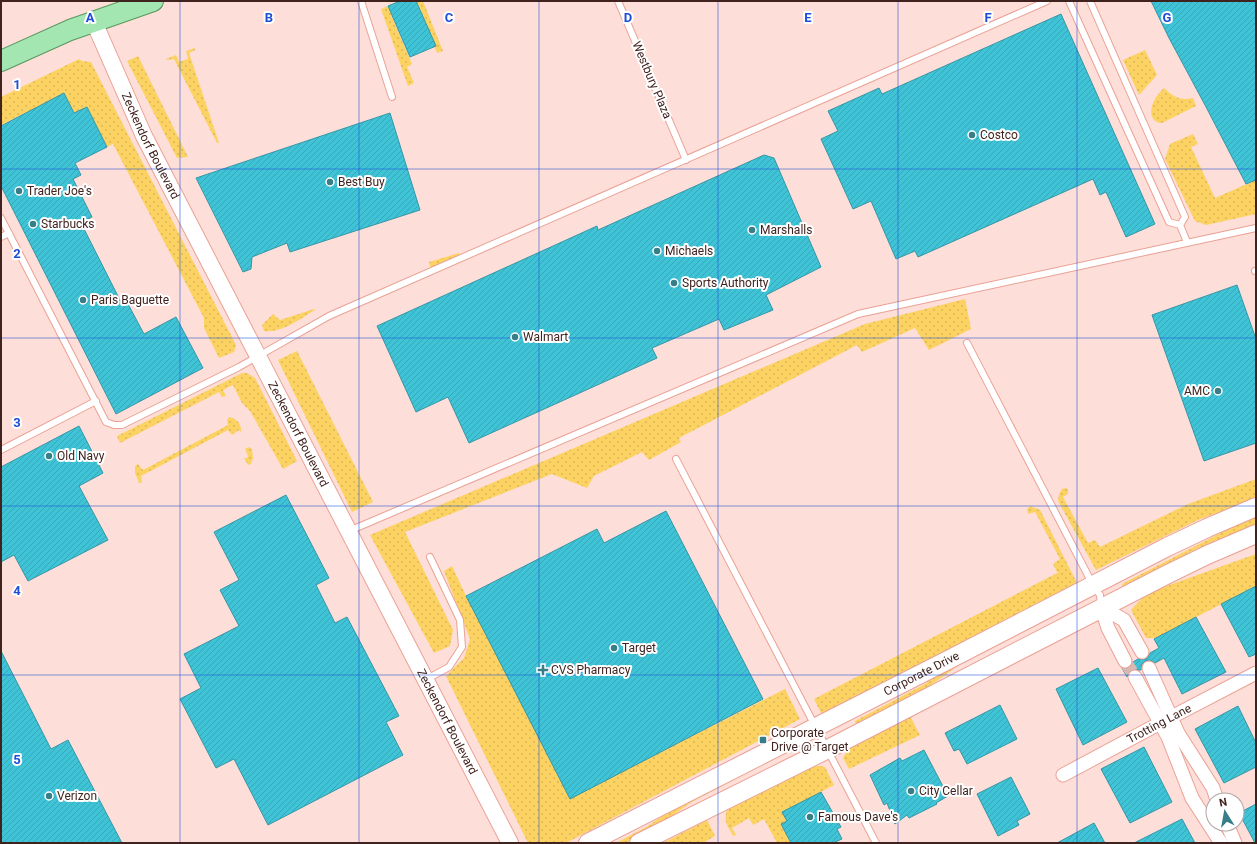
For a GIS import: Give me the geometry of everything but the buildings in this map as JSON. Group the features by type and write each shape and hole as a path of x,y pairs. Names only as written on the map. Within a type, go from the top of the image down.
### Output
{"main road":[{"path":"1,61 41,42 153,1"},
{"name":"Corporate Drive","path":"588,843 816,728 1186,537 1256,507"},
{"name":"Corporate Drive","path":"639,843 828,749 1091,614 1101,607 1193,561 1256,534"}],"street":[{"name":"Zeckendorf Boulevard","path":"94,22 144,136 510,843"},
{"path":"1101,607 1124,620 1142,652"},
{"path":"1101,607 1108,628 1125,662"},
{"path":"1214,792 1178,733 1166,720 1137,681 1152,674 1166,720 1168,737 1192,798 1221,843"},
{"name":"Trotting Lane","path":"1063,775 1256,674"},
{"path":"1230,832 1235,843"}],"lane":[{"path":"361,1 392,97"},
{"name":"Westbury Plaza","path":"618,1 686,160"},
{"path":"1,218 106,422 114,425 122,425 239,367 329,316 1048,1"},
{"path":"1069,1 1170,222 1180,225"},
{"path":"1090,1 1184,217 1180,225 1187,242"},
{"path":"349,531 858,314 1256,228"},
{"path":"1,237 9,233"},
{"path":"967,343 1093,585 1100,595 1101,607"},
{"path":"1,450 96,401"},
{"path":"676,459 876,843"},
{"path":"426,680 449,667 462,647 460,620 430,557"}],"shaded area":[{"path":"416,1 423,1 443,51 437,53"},
{"path":"395,3 391,15 412,64 407,67 414,83 408,86 381,9"},
{"path":"195,48 195,50 189,53 219,143 217,143 174,59 166,59 176,55 179,62 188,59 186,51"},
{"path":"1145,50 1157,75 1139,95 1123,60"},
{"path":"138,56 188,157 177,158 127,61"},
{"path":"79,59 82,61 91,62 236,345 234,352 219,358 204,328 204,318 113,144 107,147 87,107 74,113 63,94 1,125 1,97"},
{"path":"1164,88 1177,98 1193,98 1196,106 1162,123 1155,121 1151,108 1155,99"},
{"path":"1193,134 1198,144 1191,147 1215,198 1256,180 1256,214 1206,225 1195,221 1165,159 1170,144"},
{"path":"459,253 460,257 431,269 429,262"},
{"path":"965,299 971,329 929,350 915,328 862,352 857,345 679,438 681,442 649,460 642,452 594,476 587,488 552,474 405,532 453,630 450,646 434,653 370,535 865,324"},
{"path":"314,309 315,310 284,328 264,331 262,325 273,314 280,320"},
{"path":"297,351 373,502 352,512 278,360"},
{"path":"242,373 247,373 255,378 297,461 283,469 250,411 242,403 233,385 223,390 226,396 222,397 219,392 120,443 117,436"},
{"path":"229,417 238,422 241,426 241,432 239,430 232,435 228,430 141,476 142,483 139,483 135,473 135,466 138,464 143,470 228,425 227,420"},
{"path":"249,447 252,449 253,458 251,464 248,465 244,458 247,458 248,456 245,449"},
{"path":"1256,479 1256,498 1198,520 1096,570 1058,501 1059,494 1062,489 1068,489 1068,494 1063,497 1088,543 1095,540 1100,547 1188,504"},
{"path":"1030,506 1040,510 1077,583 822,715 814,699 1059,572 1057,572 1053,564 1060,559 1035,512 1028,514 1027,509"},
{"path":"1256,513 1256,524 1196,549 1123,587 1122,584 1240,523"},
{"path":"1256,554 1256,586 1156,638 1146,638 1131,610 1147,593"},
{"path":"452,566 570,798 785,689 800,719 566,843 528,843 446,676 464,658 470,639 444,571"},
{"path":"965,661 925,689 856,724 855,721 925,684 951,665"},
{"path":"910,716 920,735 849,769 843,758 849,747"},
{"path":"800,745 690,803 661,824 637,838 627,843 616,843 648,826 677,806"},
{"path":"812,766 825,767 834,785 783,812 787,821 781,825 791,843 777,843 764,819 753,825 749,818 732,828 736,835 733,836 726,821 727,810"},
{"path":"707,820 715,836 703,843 663,843"}],"tunnel":[{"path":"1125,661 1135,677"}],"place":[{"name":"Costco","path":"972,135"},
{"name":"Best Buy","path":"330,182"},
{"name":"Trader Joe's","path":"19,191"},
{"name":"Starbucks","path":"33,224"},
{"name":"Marshalls","path":"752,230"},
{"name":"Michaels","path":"657,251"},
{"name":"Sports Authority","path":"674,283"},
{"name":"Paris Baguette","path":"83,300"},
{"name":"Walmart","path":"515,337"},
{"name":"AMC","path":"1218,391"},
{"name":"Old Navy","path":"49,456"},
{"name":"Target","path":"614,648"},
{"name":"CVS Pharmacy","path":"543,670"},
{"name":"Corporate Drive @ Target","path":"763,740"},
{"name":"City Cellar","path":"911,791"},
{"name":"Verizon","path":"49,796"},
{"name":"Famous Dave's","path":"810,817"}]}
